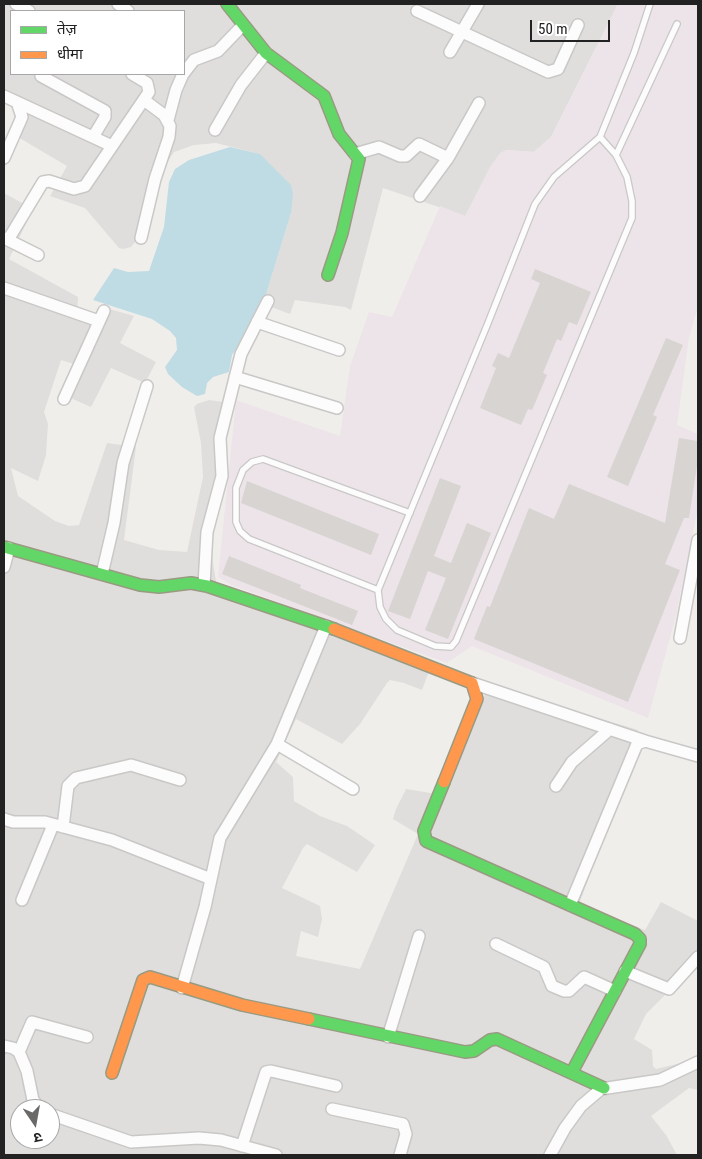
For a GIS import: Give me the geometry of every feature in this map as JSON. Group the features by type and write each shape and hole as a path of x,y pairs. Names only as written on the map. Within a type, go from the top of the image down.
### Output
{"street":[{"path":"16,4 27,10"},
{"path":"227,4 266,53 324,96 339,134 359,162 342,233 328,275"},
{"path":"450,52 478,4"},
{"path":"417,11 548,72 558,69 578,25"},
{"path":"185,71 194,60 218,51 243,25"},
{"path":"215,130 241,85 266,53"},
{"path":"38,255 6,239 43,182 50,181 74,189 82,188 149,92 149,85 134,75"},
{"path":"141,238 155,179 169,137 168,120 182,75"},
{"path":"41,76 105,111 105,117 93,137"},
{"path":"4,96 112,146"},
{"path":"144,100 168,120"},
{"path":"4,158 22,117 17,102"},
{"path":"420,196 448,158 479,103"},
{"path":"355,154 378,147 400,156 406,156 417,145 424,144 448,158"},
{"path":"4,288 101,316 64,399"},
{"path":"204,585 207,532 222,476 220,438 241,354 268,301"},
{"path":"257,322 339,350"},
{"path":"235,377 338,408"},
{"path":"102,574 114,523 123,463 148,386"},
{"path":"680,638 698,540"},
{"path":"4,567 6,548 149,587 190,583 204,585 326,626 472,683 645,741 698,756"},
{"path":"182,988 220,838 277,744 326,626"},
{"path":"472,683 476,690 477,699 424,832 424,838 430,844 570,904 638,936 640,944 572,1072"},
{"path":"556,786 572,762 610,729"},
{"path":"570,904 637,744 645,741"},
{"path":"277,744 353,789"},
{"path":"22,900 58,826 68,786 76,778 126,765 138,766 180,780"},
{"path":"4,819 13,822 45,822 112,840 211,879"},
{"path":"388,1037 419,936"},
{"path":"496,944 544,967 552,986 564,991 569,990 584,977 615,991"},
{"path":"625,971 669,989 698,957"},
{"path":"112,1073 143,980 150,977 242,1005 468,1053 490,1040 497,1039 604,1088"},
{"path":"19,1052 32,1022 87,1037"},
{"path":"4,1046 19,1052 27,1071 34,1099"},
{"path":"550,1155 564,1128 581,1106 604,1088 660,1080 698,1062"},
{"path":"242,1146 266,1072 271,1071 336,1086"},
{"path":"332,1109 403,1124 406,1134 400,1155"},
{"path":"60,1117 131,1142 199,1138 276,1155"}],"lane":[{"path":"600,137 616,155 627,177 632,201 632,218 487,571 456,641 451,646 445,648 397,630 386,619 380,607 378,590 535,204 554,177 600,137 634,53 650,4"},
{"path":"616,155 677,24"},
{"path":"378,590 248,539 240,531 236,522 234,507 236,488 242,470 252,462 263,459 410,513"}],"shaded area":[{"path":"4,4 618,4 551,137 534,152 506,150 465,216 383,188 351,310 345,307 295,300 290,314 263,304 291,213 260,154 216,143 194,145 174,152 159,175 137,240 131,247 123,249 119,248 85,208 50,196 67,166 11,133 31,105 4,92"},
{"path":"618,4 698,4 698,306 689,338 677,425 698,434 698,508 676,616 648,718 472,646 447,663 231,585 218,577 236,400 340,436 350,366 369,312 392,317 440,206 465,216 490,167 500,153 506,150 534,152 551,137"},
{"path":"4,193 33,209 9,259 78,297 77,312 99,319 106,308 134,316 120,343 156,362 145,383 111,368 91,407 66,396 77,365 61,360 44,412 48,424 46,455 38,481 11,468 18,496 55,521 69,526 79,525 107,443 136,447 124,540 159,550 187,552 203,477 201,443 194,407 209,400 230,403 210,545 216,581 220,590 432,663 422,690 390,680 360,724 342,744 296,719 276,762 293,777 294,801 320,816 347,826 375,845 357,872 307,844 303,848 282,888 320,906 322,919 318,937 301,931 296,956 360,969 418,834 393,819 396,809 406,789 443,795 489,685 638,730 631,764 579,904 645,930 661,902 698,921 698,954 669,991 646,1014 634,1039 652,1050 653,1066 656,1069 698,1059 698,1090 689,1088 651,1116 666,1135 677,1155 4,1155"}],"water":[{"path":"230,147 260,154 291,185 293,194 291,213 263,304 250,329 232,355 229,372 213,377 207,383 205,394 197,396 182,387 168,374 165,367 177,350 176,338 170,331 152,319 93,300 114,268 128,272 149,271 164,227 169,182 175,169 189,160"}],"building":[{"path":"535,269 591,292 577,325 569,322 561,341 557,339 543,373 547,375 532,410 528,409 521,425 480,408 496,368 492,366 498,353 509,358 540,283 531,279"},
{"path":"666,338 683,345 653,415 657,417 628,486 607,477"},
{"path":"679,438 698,441 698,459 689,518 684,518 665,564 680,570 628,702 474,639 487,606 490,607 529,508 554,519 569,484 665,523"},
{"path":"440,478 461,486 434,556 451,563 467,523 491,533 448,639 425,630 446,578 428,571 410,619 388,611"},
{"path":"247,481 379,534 371,555 241,503"},
{"path":"229,556 301,585 300,588 358,611 352,625 222,574"}],"traffic: fast":[{"path":"227,4 266,53 324,96 339,134 359,159 342,233 328,275"},
{"path":"4,547 140,585 159,587 191,583 207,586 334,629"},
{"path":"444,782 424,831 426,841 635,934 640,939 640,944 572,1072"},
{"path":"309,1019 465,1052 474,1051 490,1040 497,1039 604,1088"}],"traffic: slow":[{"path":"334,629 472,683 477,699 444,782"},
{"path":"112,1073 143,980 150,977 242,1005 309,1019"}]}
